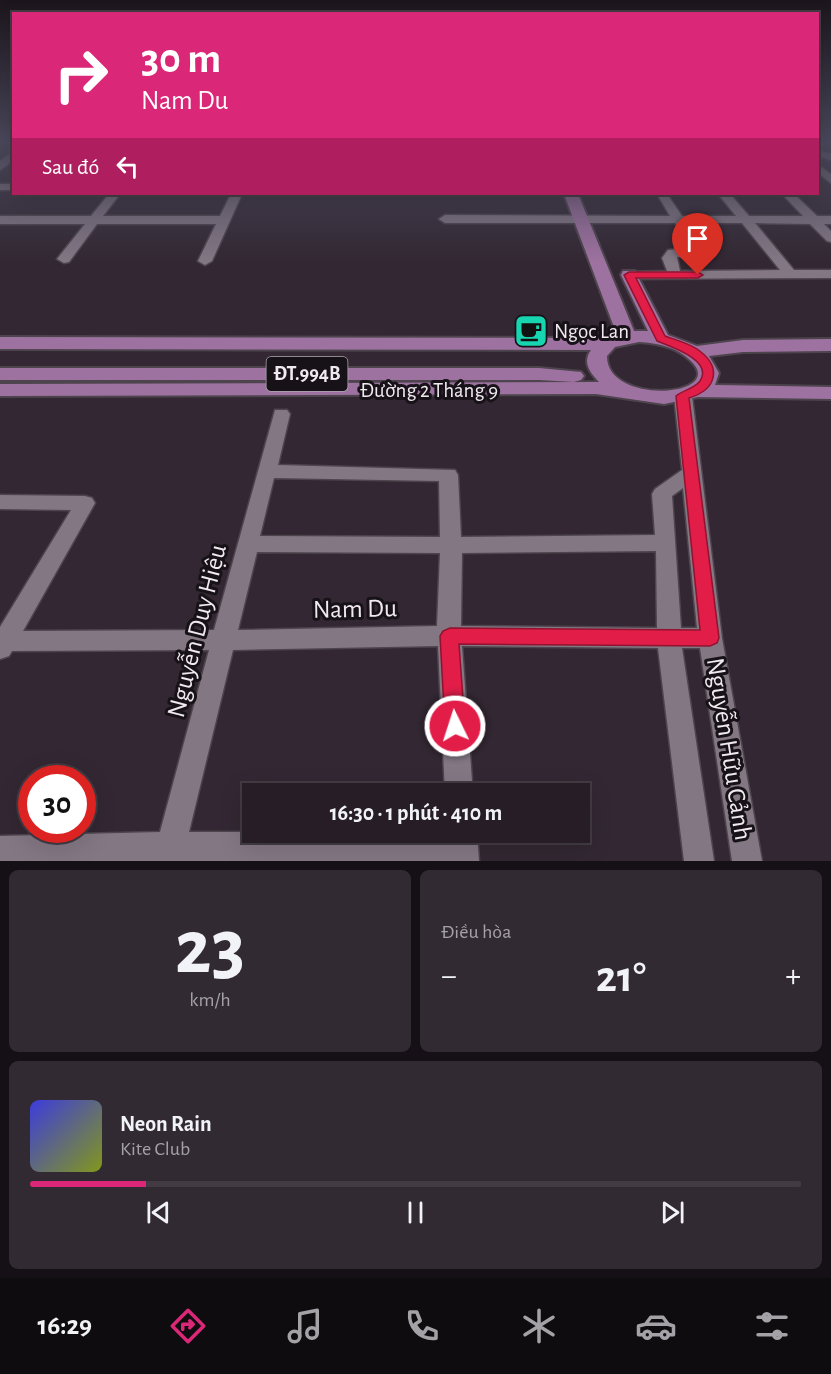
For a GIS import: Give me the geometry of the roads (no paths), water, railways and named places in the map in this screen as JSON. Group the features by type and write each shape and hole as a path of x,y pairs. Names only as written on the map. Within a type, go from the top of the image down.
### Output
{"main road":[{"path":"571,195 627,337"},
{"path":"629,275 661,339"},
{"name":"ĐT.994B","path":"603,348 627,337 661,339 697,375 831,393"},
{"name":"Đường 2 Tháng 9","path":"0,344 159,366 567,375 613,383"},
{"name":"ĐT.994B","path":"613,383 641,395 661,398 742,346 831,345"},
{"path":"603,348 596,359 598,366 613,383"},
{"name":"Đường 2 Tháng 9","path":"0,374 603,348"},
{"name":"Đường 2 Tháng 9","path":"0,357 520,390 596,388 641,395"},
{"name":"ĐT.994B","path":"697,375 831,359"},
{"name":"Đường 2 Tháng 9","path":"0,390 159,366"},
{"name":"ĐT.994B","path":"697,375 831,379"}],"street":[{"path":"64,259 113,195"},
{"path":"205,261 236,195"},
{"path":"663,195 701,254 673,253 669,258 675,275"},
{"path":"725,195 790,274"},
{"path":"789,195 831,238"},
{"path":"445,219 831,220"},
{"path":"0,220 223,220"},
{"path":"629,275 831,274"},
{"path":"693,471 697,375"},
{"name":"Nguyễn Duy Hiệu","path":"169,854 281,414"},
{"path":"266,471 448,475 451,545 450,636 458,783"},
{"name":"Nguyễn Hữu Cảnh","path":"693,471 662,494 669,638 699,861"},
{"name":"Nguyễn Hữu Cảnh","path":"693,471 710,638 747,861"},
{"path":"0,502 85,503 2,643"},
{"path":"249,544 666,543"},
{"name":"Nam Du","path":"2,643 450,636 710,638"},
{"path":"0,851 169,854 463,847"}],"place":[{"name":"Ngọc Lan","path":"531,331"}]}
